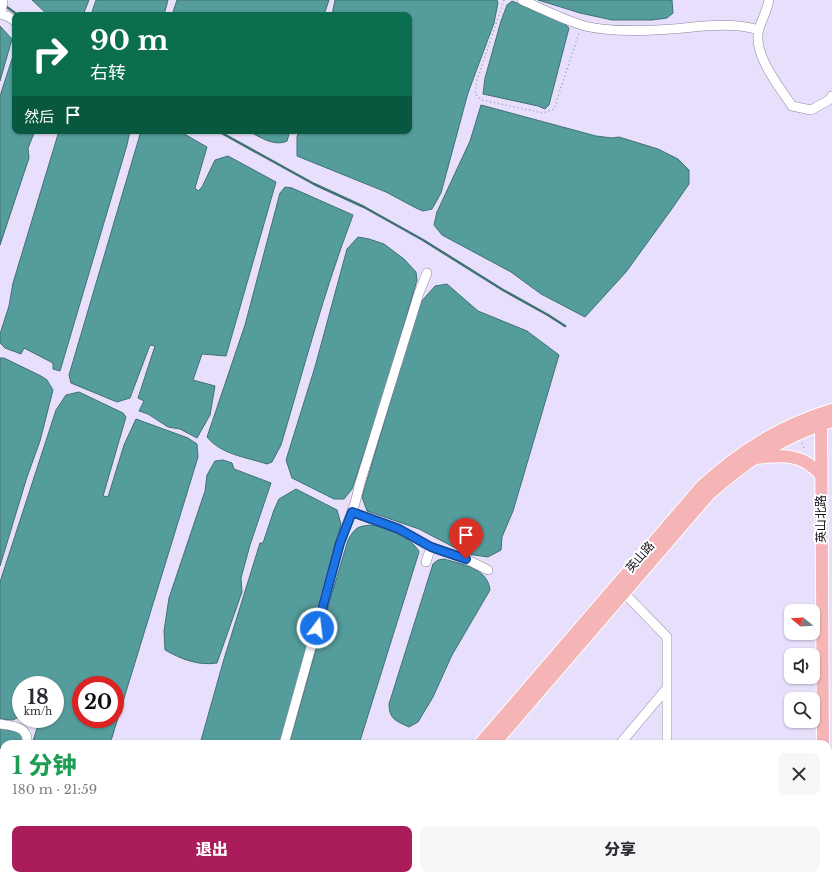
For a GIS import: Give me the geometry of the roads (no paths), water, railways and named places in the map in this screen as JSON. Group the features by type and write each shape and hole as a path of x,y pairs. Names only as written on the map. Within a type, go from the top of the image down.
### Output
{"main road":[{"name":"英山路","path":"497,740 710,494 730,475 753,458 802,432 826,417"},
{"name":"英山路","path":"483,740 702,486 747,449 772,434 798,421 826,417"},
{"name":"英山北路","path":"823,740 821,475 826,417"},
{"path":"753,458 793,456 809,464 821,475"}],"lane":[{"path":"3,0 1,13 12,19"},
{"path":"522,0 582,25 597,28 654,30 727,25 745,26 759,30"},
{"path":"769,0 768,10 759,30 759,44 764,64 792,106 812,110 829,100 832,96"},
{"path":"285,740 340,543 352,512 419,293 427,273"},
{"path":"352,512 399,529 431,547 466,559 488,570"},
{"path":"426,562 431,547"},
{"path":"624,593 667,637 667,740"},
{"path":"623,740 667,688"},
{"path":"0,724 19,728 25,732 28,740"}],"waterway":[{"path":"4,5 14,12"},
{"path":"223,134 314,184 364,207 423,240 503,290 565,326"}]}
